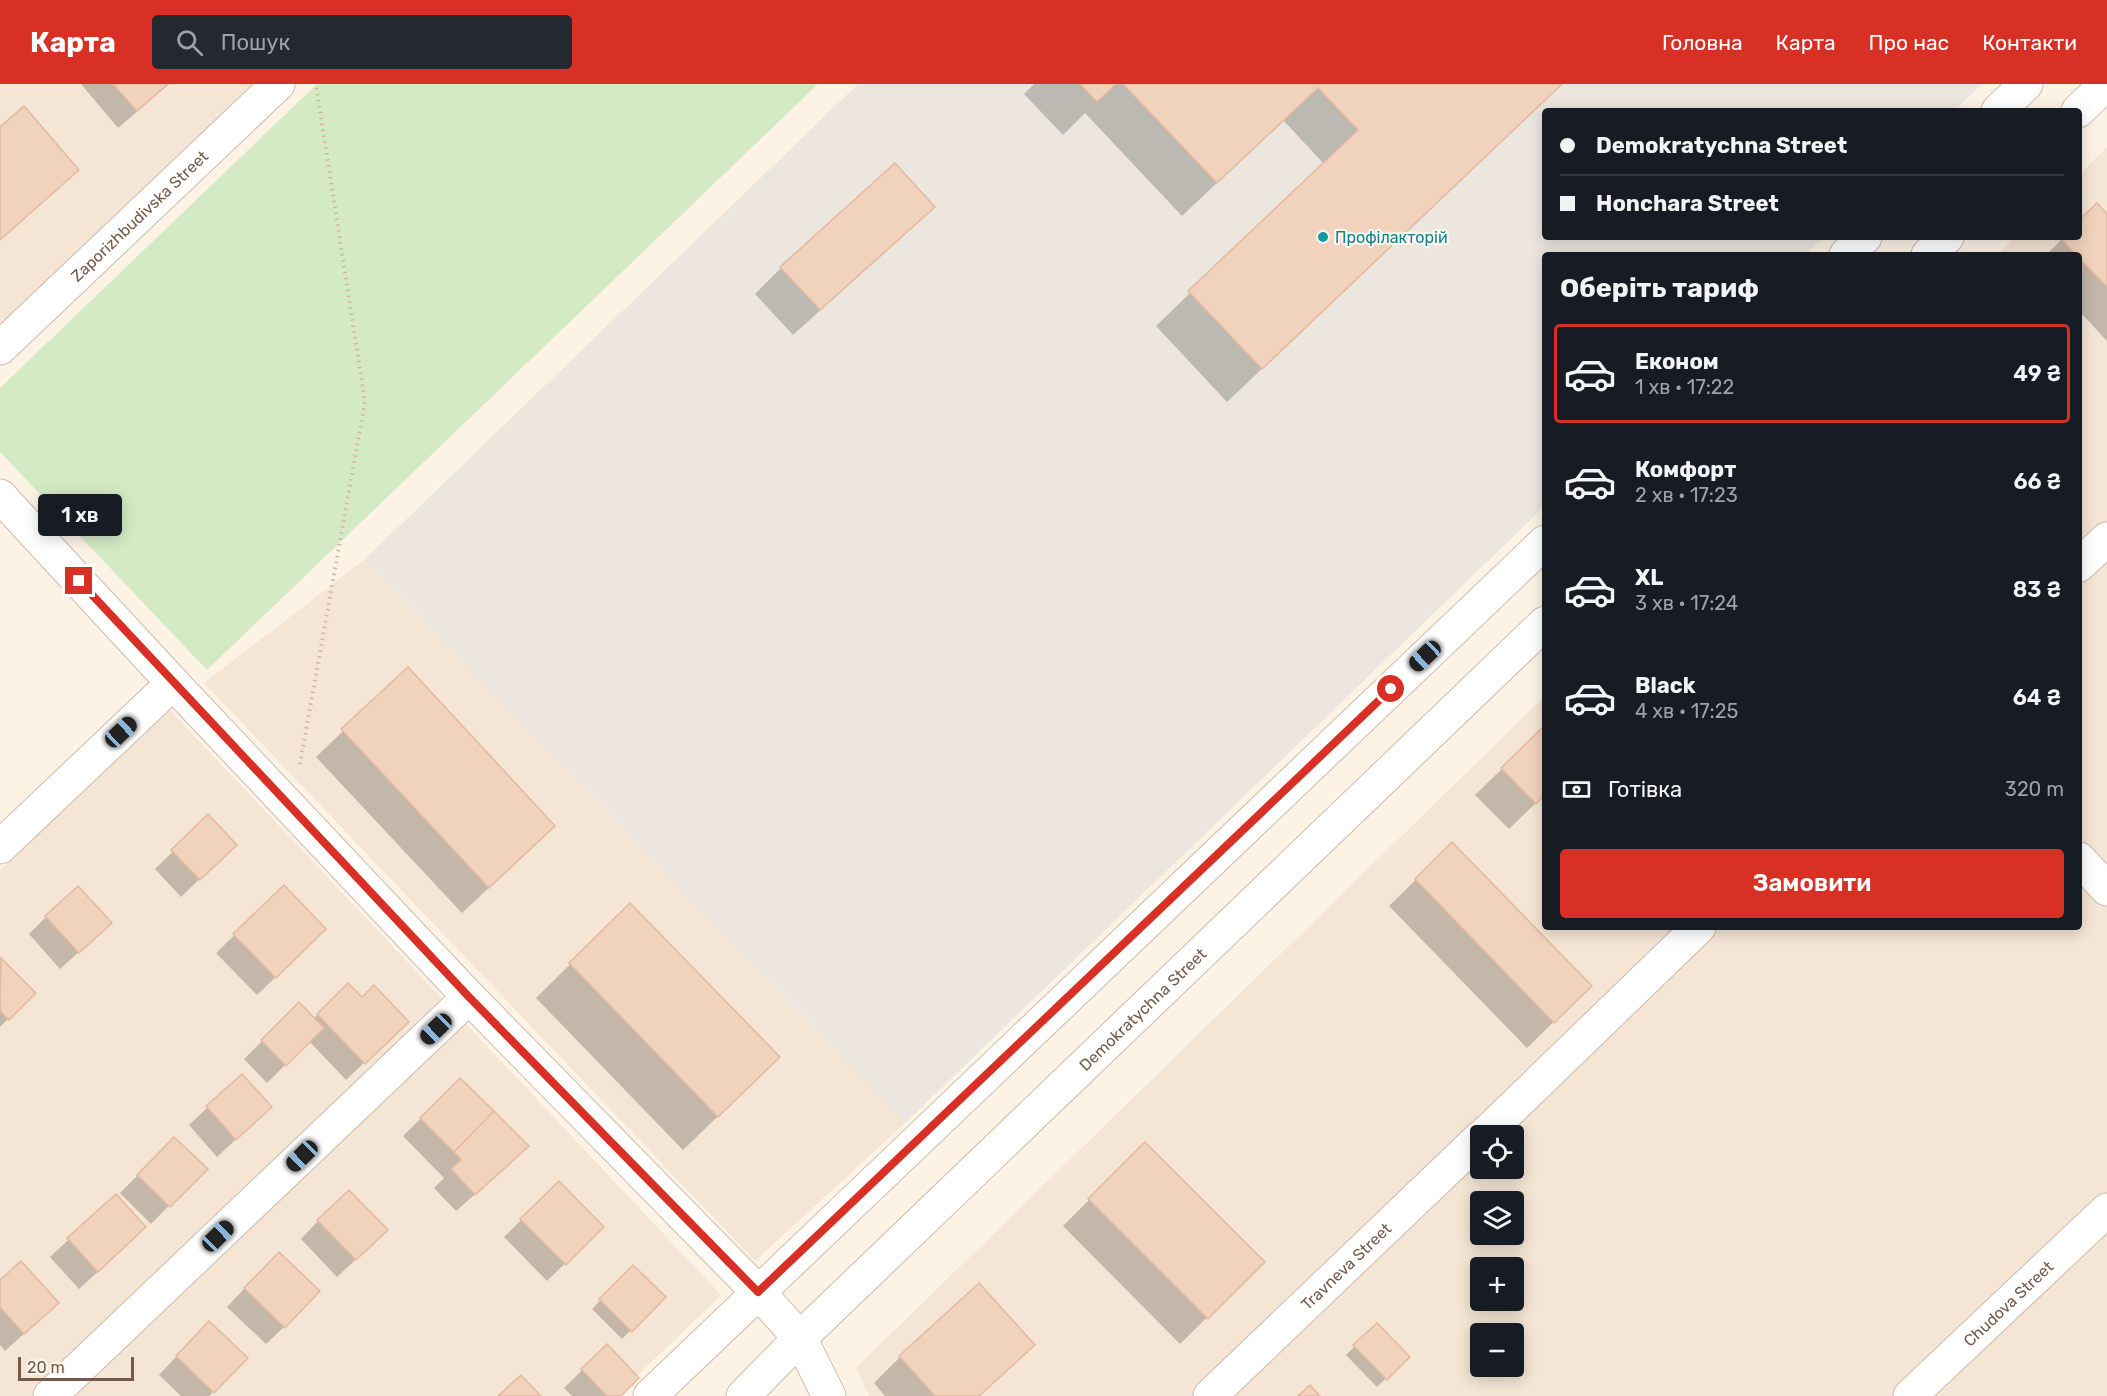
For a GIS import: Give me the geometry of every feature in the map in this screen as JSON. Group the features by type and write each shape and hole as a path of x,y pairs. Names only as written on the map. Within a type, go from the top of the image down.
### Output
{"street":[{"name":"Zaporizhbudivska Street","path":"0,348 278,84"},
{"path":"2001,108 2026,84"},
{"path":"2081,108 2106,84"},
{"path":"1849,252 1862,240"},
{"path":"1931,252 1944,240"},
{"path":"0,496 469,997 758,1292 800,1338 829,1396"},
{"path":"2082,562 2107,538"},
{"path":"650,1396 1542,545"},
{"name":"Demokratychna Street","path":"743,1396 800,1338 1542,626"},
{"path":"0,847 173,683"},
{"path":"2082,862 2107,889"},
{"name":"Travneva Street","path":"1494,1125 1696,930"},
{"path":"50,1396 469,997"},
{"name":"Travneva Street","path":"1210,1396 1470,1148"},
{"name":"Chudova Street","path":"1910,1396 2107,1210"}],"path":[{"path":"292,809 365,402 316,84"}],"shaded area":[{"path":"0,84 261,84 0,332"},
{"path":"858,84 1982,84 1957,108 1542,108 1542,240 1821,240 1808,252 1542,252 1542,509 905,1123 364,560"},
{"path":"2107,147 2107,1396 869,1396 856,1368 1542,699 1542,930 2082,930 2082,252 2000,252 2012,240 2082,240 2082,172"},
{"path":"364,560 905,1123 755,1261 204,683"},
{"path":"170,710 721,1295 616,1396 0,1396 0,870"}],"green space":[{"path":"317,84 818,84 207,670 0,452 0,388"}],"building":[{"path":"113,84 168,84 137,111"},
{"path":"1080,84 1116,84 1097,102"},
{"name":"Профілакторій","path":"1123,84 1562,84 1262,369 1188,291 1358,130 1318,88 1217,183"},
{"path":"24,106 79,170 0,240 0,127"},
{"path":"895,163 935,207 820,310 780,267"},
{"path":"2097,203 2107,214 2107,287 2082,261 2082,252 2073,252 2062,240 2082,240 2082,217"},
{"path":"408,667 555,826 489,888 341,729"},
{"path":"1542,728 1542,798 1536,804 1501,768"},
{"path":"208,814 237,845 200,880 171,850"},
{"path":"1452,842 1592,986 1554,1023 1415,879"},
{"path":"284,885 326,929 276,978 233,934"},
{"path":"78,886 112,923 79,953 45,916"},
{"path":"630,903 780,1057 718,1117 569,963"},
{"path":"1,958 36,993 9,1020 0,1011"},
{"path":"348,983 362,997 374,985 409,1022 365,1064 317,1014"},
{"path":"299,1002 324,1028 286,1066 261,1040"},
{"path":"242,1074 272,1107 236,1140 206,1106"},
{"path":"460,1078 494,1111 454,1152 420,1118"},
{"path":"494,1111 529,1146 475,1195 451,1169 461,1160 454,1152"},
{"path":"174,1137 208,1169 170,1207 137,1175"},
{"path":"1145,1142 1265,1262 1208,1319 1088,1199"},
{"path":"559,1181 604,1227 566,1265 520,1219"},
{"path":"349,1190 388,1230 356,1260 317,1220"},
{"path":"116,1194 146,1227 98,1272 67,1238"},
{"path":"279,1252 320,1291 285,1328 244,1288"},
{"path":"21,1261 59,1303 24,1334 0,1307 0,1280"},
{"path":"633,1265 666,1297 632,1332 599,1299"},
{"path":"979,1283 1035,1345 979,1396 935,1396 899,1356"},
{"path":"209,1321 248,1358 214,1393 176,1356"},
{"path":"1377,1323 1410,1357 1387,1380 1353,1345"},
{"path":"607,1344 639,1378 621,1396 607,1396 581,1369"},
{"path":"521,1375 541,1396 498,1396"},
{"path":"1310,1385 1320,1396 1298,1396"}],"place":[{"name":"Профілакторій","path":"1323,237"}],"route":[{"path":"79,581 469,997 758,1292 1391,689"}]}
